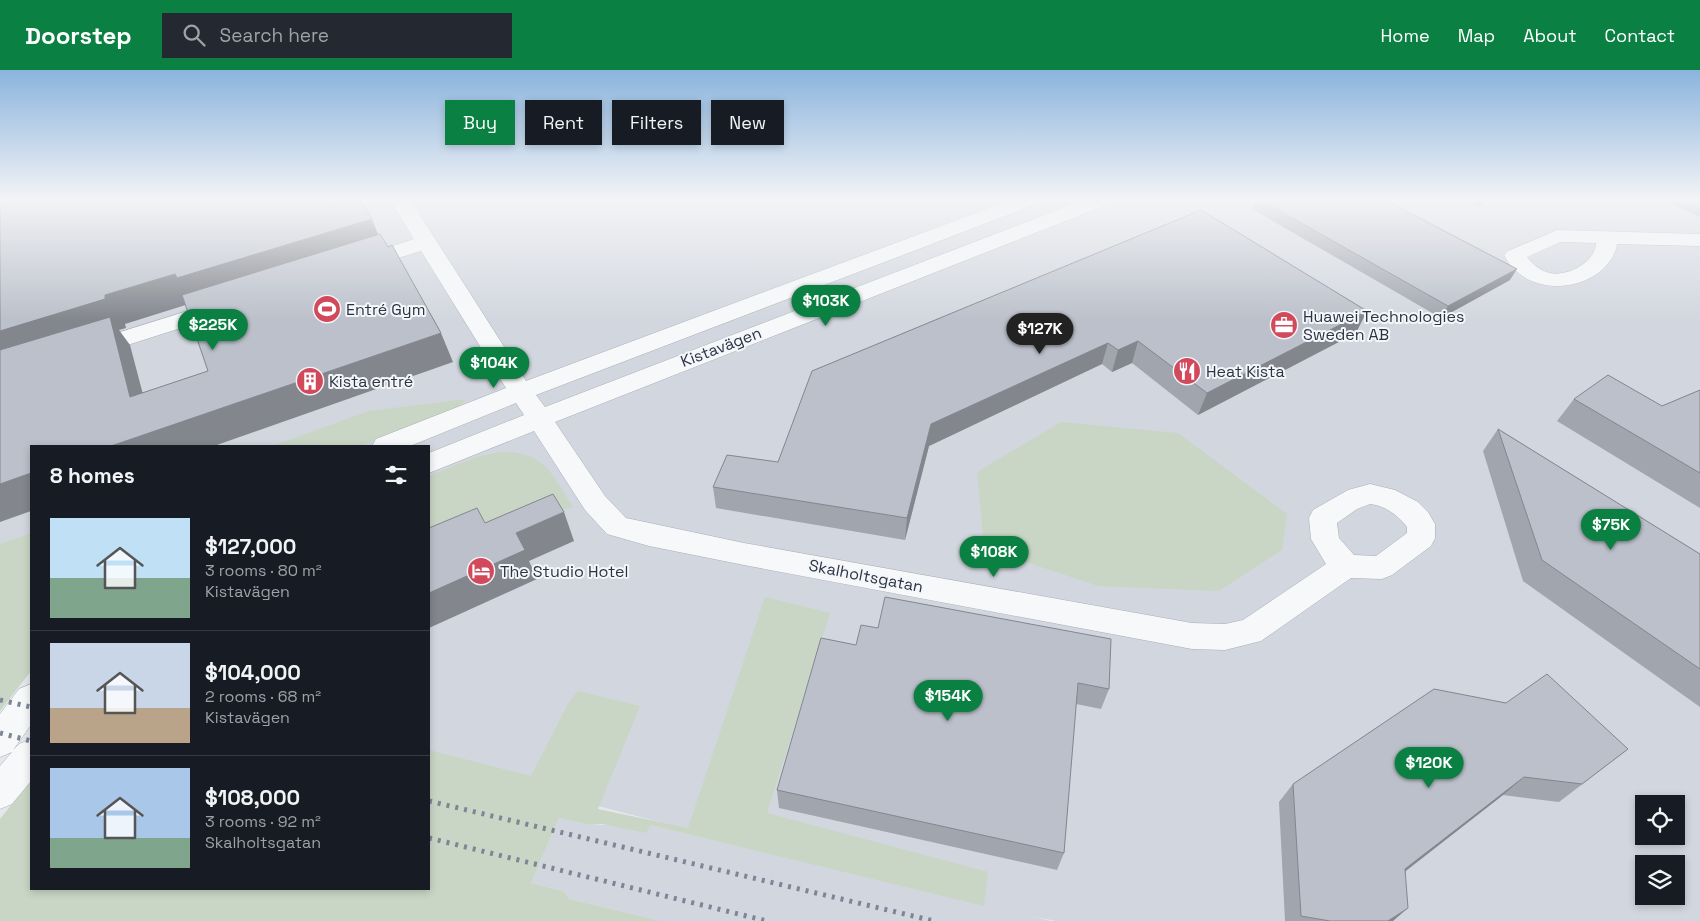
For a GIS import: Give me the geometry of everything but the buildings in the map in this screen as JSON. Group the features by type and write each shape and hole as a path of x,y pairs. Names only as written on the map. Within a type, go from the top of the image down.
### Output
{"street":[{"name":"Kistavägen","path":"388,445 921,241"},
{"path":"952,241 967,252"},
{"name":"Kistavägen","path":"430,463 996,241"},
{"path":"1545,241 1515,255 1517,261 1533,273 1556,280 1587,270 1604,258 1608,245 1607,241"},
{"path":"342,269 427,242"},
{"name":"Skalholtsgatan","path":"427,242 511,378 595,503 617,526 649,535 1192,636 1225,637 1250,632 1346,566"},
{"path":"1535,245 1600,260"},
{"path":"75,354 243,300"},
{"path":"755,303 776,326"},
{"path":"0,741 30,700"},
{"path":"0,792 30,756"}],"shaded area":[{"path":"0,241 1700,241 1700,921 1056,921 1031,916 1051,921 661,921 570,899 563,891 531,883 559,818 590,825 650,825 940,895 430,762 430,445 30,445 30,660 0,651"}],"green space":[{"path":"467,399 455,410 362,445 275,445 369,411"},
{"path":"1061,422 1178,433 1287,514 1282,550 1219,591 1098,586 984,548 977,472"},
{"path":"499,452 527,455 537,460 552,474 573,507 507,527 430,558 430,476 476,457"},
{"path":"30,533 30,672 0,711 0,544"},
{"path":"765,597 830,613 767,813 988,872 984,906 650,825 646,833 602,824 590,825 559,818 531,883 563,891 570,899 661,921 0,921 0,819 30,781 30,890 430,890 430,750 531,776 569,702 578,691 640,706 598,809 688,828"}],"railway":[{"path":"0,700 30,707"},
{"path":"0,733 30,741"},
{"path":"430,801 934,921"},
{"path":"430,838 767,921"}],"place":[{"name":"Entré Gym","path":"327,309"},
{"name":"Huawei Technologies Sweden AB","path":"1284,325"},
{"name":"Heat Kista","path":"1187,371"},
{"name":"Kista entré","path":"310,381"},
{"name":"The Studio Hotel","path":"481,571"}]}
